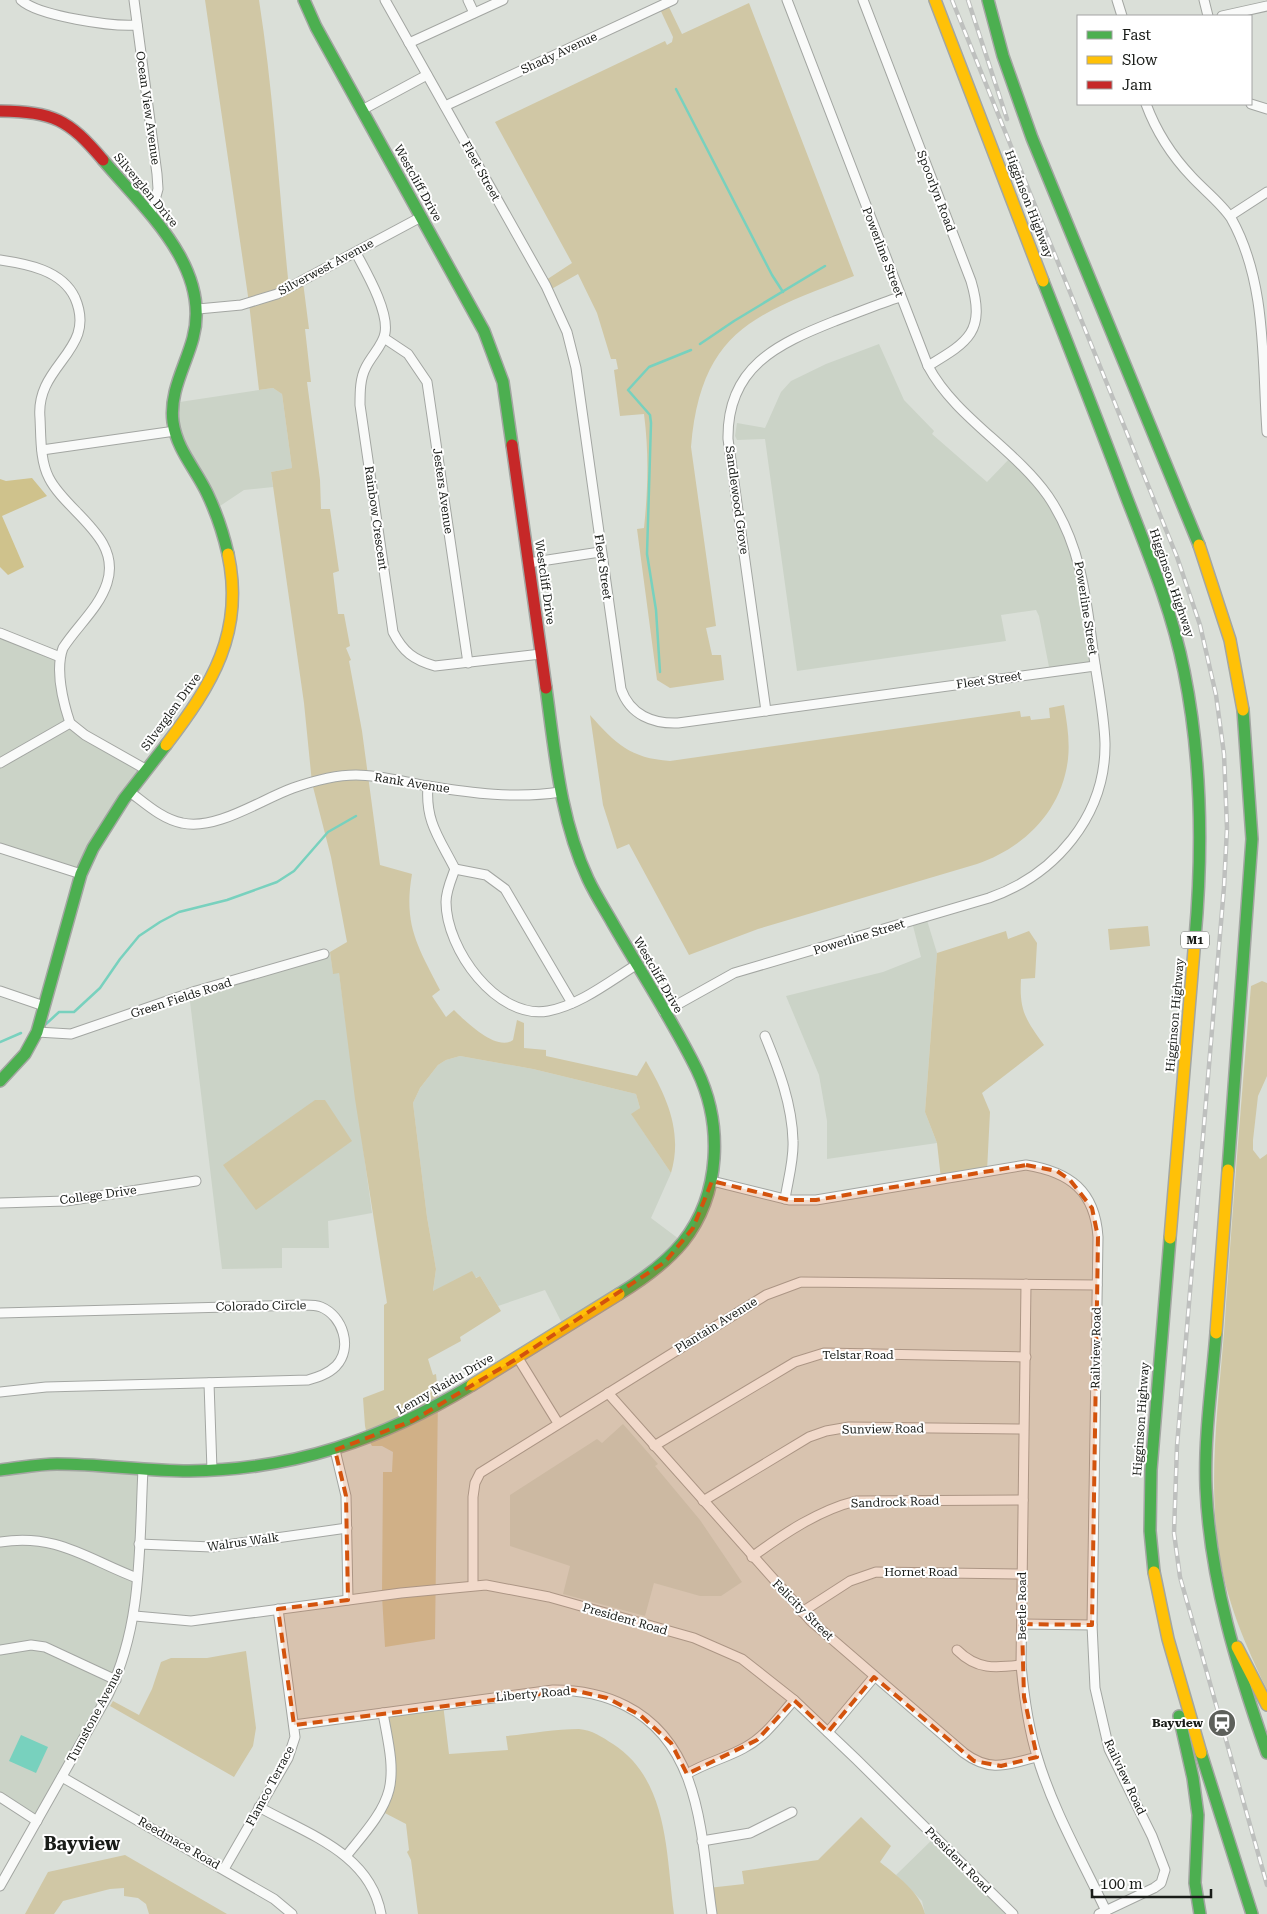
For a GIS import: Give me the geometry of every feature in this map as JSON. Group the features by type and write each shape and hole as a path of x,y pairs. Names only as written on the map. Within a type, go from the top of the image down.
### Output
{"main road":[{"name":"Westcliff Drive","path":"304,0 362,110 484,331 498,364 503,382 560,792 567,825 588,880 707,1091 716,1137 712,1181"},
{"name":"Higginson Highway","path":"935,0 1158,578 1177,637 1192,703 1202,809 1200,880 1149,1485 1151,1547 1159,1599 1172,1658 1216,1806 1252,1914"},
{"path":"988,0 995,29 1031,136 1132,377 1214,584 1230,642 1250,752 1252,839 1248,923 1208,1439 1206,1495 1214,1567 1228,1635 1237,1668 1267,1753"},
{"name":"Silverglen Drive","path":"0,111 42,114 70,125 85,139 151,214 186,271 195,292 198,309 196,329 176,389 172,411 175,431 184,454 214,510 230,569 234,598 233,613 222,658 212,679 130,792 93,847 81,874 37,1032 25,1054 0,1081"},
{"name":"Lenny Naidu Drive","path":"0,1470 55,1464 143,1469 212,1470 259,1466 335,1450 412,1421 518,1358 642,1280 665,1262 693,1228 712,1181"},
{"path":"1228,1635 1248,1664 1267,1705"},
{"path":"1172,1658 1170,1682 1193,1778 1198,1815 1195,1883 1200,1914"}],"street":[{"path":"21,0 30,7 53,14 118,25 137,25"},
{"name":"Ocean View Avenue","path":"134,0 157,174 158,189 151,214"},
{"name":"Fleet Street","path":"386,0 546,286 567,332 576,368 600,552 621,689 636,711 650,720 663,724 1095,666"},
{"path":"468,0 474,13"},
{"path":"409,43 503,0"},
{"name":"Shady Avenue","path":"445,106 673,0"},
{"name":"Powerline Street","path":"664,1012 734,973 1015,889 1049,865 1074,840 1082,826 1100,782 1105,743 1080,564 1063,521 1036,481 945,393 928,366 787,0"},
{"name":"Spoorlyn Road","path":"863,0 971,281 977,303 976,320 967,339 956,349 928,366"},
{"path":"1117,0 1122,15"},
{"path":"1204,0 1208,15"},
{"path":"1226,15 1267,6"},
{"path":"362,110 427,75"},
{"path":"1252,104 1267,108"},
{"path":"1146,105 1169,150 1190,176 1230,216 1248,251 1259,295 1267,432"},
{"path":"1230,216 1267,192"},
{"name":"Silverwest Avenue","path":"198,309 241,305 269,297 295,286 421,217"},
{"path":"356,253 378,297 386,327 384,338"},
{"path":"0,260 26,265 56,277 70,289 79,309 81,326 77,340 51,374 42,395 39,412 42,450 45,467 51,482 100,539 109,566 107,583 100,598 69,639 60,657 70,723 85,735 147,770"},
{"name":"Sandlewood Grove","path":"766,711 728,439 730,414 748,375 774,348 807,332 900,297"},
{"name":"Jesters Avenue","path":"384,338 408,354 427,382 468,663"},
{"name":"Rainbow Crescent","path":"384,338 366,368 362,379 360,405 391,624 399,643 409,656 419,662 435,666 541,654"},
{"path":"42,450 175,431"},
{"path":"528,563 600,552"},
{"path":"0,633 60,657"},
{"path":"0,763 70,723"},
{"name":"Rank Avenue","path":"130,792 168,818 182,823 196,824 224,817 292,788 354,775 378,776 428,786 486,794 528,796 560,792"},
{"path":"428,786 427,804 432,826 455,869 447,896 448,918 455,941 478,977 490,991 518,1009 531,1012 548,1011 572,1003 636,965"},
{"path":"0,848 81,874"},
{"path":"455,869 486,875 505,889 572,1003"},
{"name":"Green Fields Road","path":"37,1032 71,1034 196,991 324,954"},
{"path":"0,991 44,1006"},
{"path":"765,1036 778,1068 790,1108 793,1142 785,1198"},
{"name":"Railview Road","path":"712,1181 785,1198 816,1200 1026,1165 1057,1171 1080,1189 1092,1208 1097,1223 1098,1237 1092,1625 1095,1688 1109,1749 1162,1858 1164,1877 1161,1883 1154,1888 1103,1912"},
{"name":"College Drive","path":"0,1203 66,1201 196,1181"},
{"name":"Plantain Avenue","path":"473,1585 473,1497 477,1478 486,1467 766,1295 801,1282 1097,1285"},
{"name":"Beetle Road","path":"1026,1284 1021,1665 1024,1697 1037,1757 1103,1912"},
{"name":"Colorado Circle","path":"0,1314 305,1305 326,1310 339,1323 345,1340 342,1357 337,1366 326,1374 308,1380 46,1387 0,1392"},
{"name":"Telstar Road","path":"654,1446 777,1372 813,1356 824,1354 1026,1357"},
{"path":"518,1358 558,1423"},
{"path":"209,1383 212,1470"},
{"name":"Felicity Street","path":"608,1393 802,1612 874,1677 974,1760 1001,1766 1037,1757"},
{"name":"Sunview Road","path":"703,1501 791,1447 826,1431 849,1427 1023,1429"},
{"path":"335,1450 346,1490 348,1600"},
{"name":"Turnstone Avenue","path":"0,1886 116,1680 129,1644 135,1616 143,1469"},
{"name":"Sandrock Road","path":"752,1557 815,1517 836,1507 856,1501 1023,1500"},
{"name":"Walrus Walk","path":"139,1544 212,1547 347,1528"},
{"path":"0,1542 25,1539 55,1544 80,1552 137,1578"},
{"name":"Hornet Road","path":"802,1612 850,1581 876,1572 1022,1574"},
{"name":"President Road","path":"135,1616 191,1621 473,1585 516,1589 549,1597 703,1641 742,1658 794,1700 1013,1914"},
{"name":"Flamco Terrace","path":"224,1869 288,1758 295,1737 278,1609"},
{"path":"1022,1624 1092,1625"},
{"path":"0,1650 31,1645 45,1647 116,1680"},
{"path":"957,1650 966,1660 984,1667 1021,1665"},
{"path":"828,1732 874,1677"},
{"name":"Liberty Road","path":"294,1725 553,1690 583,1691 620,1704 652,1724 671,1743 687,1774 702,1841 712,1914"},
{"path":"687,1774 750,1744 768,1731 794,1700"},
{"path":"347,1855 384,1806 390,1789 390,1762 383,1713"},
{"name":"Reedmace Road","path":"62,1777 274,1898 292,1914"},
{"path":"0,1797 37,1821"},
{"path":"259,1807 347,1855 367,1878 382,1914"},
{"path":"702,1841 750,1833 792,1812"}],"highlighted area":[{"path":"1026,1165 1057,1171 1070,1180 1092,1208 1098,1237 1092,1625 1022,1624 1024,1697 1037,1757 1001,1766 974,1761 874,1677 828,1732 794,1700 757,1740 687,1774 671,1743 640,1715 607,1698 573,1690 294,1725 278,1609 348,1600 346,1496 335,1450 412,1421 518,1358 665,1262 693,1228 712,1181 789,1200 816,1200"}],"shaded area":[{"path":"205,0 259,0 272,108 289,288 303,282 309,329 305,329 311,382 307,382 320,480 321,509 330,509 339,571 333,573 338,614 344,614 350,646 346,648 351,660 349,661 362,731 380,865 412,874 409,908 414,935 440,990 432,996 446,1017 454,1010 482,1034 499,1042 506,1043 513,1040 517,1020 524,1023 524,1048 546,1050 546,1056 637,1076 646,1061 666,1101 674,1129 674,1158 671,1173 631,1114 640,1108 636,1094 533,1069 460,1056 446,1060 438,1065 420,1088 413,1103 427,1217 436,1269 433,1291 472,1271 476,1278 480,1276 501,1311 460,1337 461,1341 428,1359 433,1375 436,1374 438,1393 435,1639 385,1647 382,1596 383,1472 392,1472 393,1452 382,1446 372,1446 368,1439 363,1398 384,1390 384,1305 387,1303 355,1099 339,973 333,974 330,952 347,942 331,857 312,783 304,703 271,472 292,468 282,394 273,388 259,390 249,303"},
{"path":"667,3 682,34 749,3 854,276 789,302 762,316 740,332 721,351 707,376 697,407 691,447 716,626 706,628 712,655 721,655 724,680 670,688 657,680 637,529 644,528 646,500 647,457 644,414 620,416 614,370 618,369 616,359 611,359 597,313 578,274 548,291 543,282 572,263 495,122 665,41 667,45 672,42 673,37 659,7"},
{"path":"879,344 904,400 934,431 932,434 987,482 1012,456 1031,474 1068,530 1095,666 1050,672 1039,616 1036,610 1001,615 1006,641 797,671 765,439 737,440 735,436 737,423 765,428 781,392 791,381 826,364"},
{"path":"273,388 282,394 292,468 271,472 273,487 244,490 214,510 186,459 173,403"},
{"path":"32,478 47,496 2,516 24,567 8,575 0,567 0,479 6,481"},
{"path":"0,633 60,657 70,723 147,770 81,874 0,848"},
{"path":"1064,705 1069,752 1064,778 1058,795 1038,825 1010,848 977,864 758,929 689,955 629,844 617,849 603,805 590,715 616,742 625,748 644,757 670,761 1020,711 1021,717 1030,716 1031,720 1050,718 1049,708"},
{"path":"926,917 937,953 925,1112 937,1143 827,1159 827,1121 819,1075 786,996 883,972 921,957 912,922"},
{"path":"1148,926 1150,946 1110,950 1108,929"},
{"path":"1006,931 1008,939 1029,931 1037,943 1035,978 1021,979 1021,999 1028,1022 1044,1045 982,1093 990,1112 987,1171 941,1179 937,1143 925,1112 937,953"},
{"path":"330,952 333,973 339,973 372,1213 328,1221 329,1248 282,1248 282,1268 222,1269 189,993"},
{"path":"1262,981 1267,983 1267,1076 1258,1096 1253,1150 1260,1159 1267,1154 1267,1690 1244,1640 1226,1588 1219,1552 1214,1497 1215,1442 1251,986"},
{"path":"460,1056 533,1069 636,1094 640,1108 632,1115 671,1173 651,1218 683,1242 565,1329 545,1290 498,1306 480,1276 433,1292 436,1269 427,1217 413,1103 420,1088 438,1065 446,1060"},
{"path":"315,1100 325,1100 352,1141 256,1210 223,1165"},
{"path":"623,1424 658,1464 655,1466 700,1520 742,1582 721,1596 700,1596 654,1583 645,1616 563,1594 570,1566 510,1546 510,1495 597,1439 602,1443"},
{"path":"0,1470 144,1470 140,1544 123,1666 37,1821 0,1797"},
{"path":"246,1651 256,1728 253,1746 234,1777 110,1706 113,1701 139,1715 152,1689 161,1662 171,1658 207,1658"},
{"path":"443,1704 449,1754 508,1750 506,1736 579,1729 601,1736 631,1759 645,1777 655,1798 666,1844 674,1914 418,1914 411,1860 407,1852 409,1850 406,1824 381,1811 390,1789 384,1713"},
{"path":"21,1735 48,1747 36,1773 9,1761"},
{"path":"861,1817 891,1846 880,1862 913,1892 925,1914 712,1914 708,1888 744,1884 742,1871 818,1860"},
{"path":"935,1837 1013,1914 925,1914 922,1901 896,1875"},
{"path":"125,1855 227,1914 149,1914 146,1904 138,1898 124,1896 124,1888 110,1889 63,1901 54,1914 25,1914 48,1872"}],"waterway":[{"path":"676,89 772,275 783,292"},
{"path":"700,344 734,321 825,266"},
{"path":"660,672 656,610 647,554 651,423 650,415 628,390 649,367 691,350"},
{"path":"46,1024 59,1012 74,1012 100,988 139,936 179,912 227,900 277,882 294,871 328,832 356,816"},
{"path":"0,1042 21,1033"}],"railway":[{"path":"952,0 1177,557 1200,625 1216,695 1224,754 1227,828 1224,887 1177,1446 1174,1533 1180,1577 1267,1885"},
{"path":"968,0 1007,119"}],"traffic: fast":[{"path":"304,0 316,27 484,331 503,382 512,445"},
{"path":"988,0 1003,56 1032,138 1199,545"},
{"path":"103,160 155,219 184,263 193,287 196,312 193,338 173,400 173,422 182,450 213,507 222,530 228,554"},
{"path":"1043,281 1151,560 1179,648 1190,704 1198,771 1200,837 1195,938"},
{"path":"546,688 560,785 571,833 579,856 597,896 667,1014 697,1070 711,1113 714,1135 711,1181 696,1223 683,1242 669,1257 645,1277 619,1294"},
{"path":"1228,1170 1252,839 1243,710"},
{"path":"0,1081 25,1054 37,1032 81,874 93,848 124,799 166,745"},
{"path":"1154,1572 1150,1531 1151,1470 1170,1238"},
{"path":"1216,1333 1206,1449 1206,1488 1213,1556 1219,1590 1236,1656 1267,1753"},
{"path":"0,1470 57,1464 189,1471 265,1465 301,1458 371,1436 439,1404 472,1385"},
{"path":"1179,1716 1193,1778 1198,1815 1195,1883 1200,1914"},
{"path":"1201,1753 1252,1914"}],"traffic: slow":[{"path":"935,0 1043,281"},
{"path":"1199,545 1230,640 1243,710"},
{"path":"166,745 197,701 221,656 228,633 232,608 232,582 228,554"},
{"path":"1170,1238 1195,938"},
{"path":"1216,1333 1228,1170"},
{"path":"472,1385 619,1294"},
{"path":"1154,1572 1168,1639 1201,1753"},
{"path":"1237,1647 1267,1705"}],"traffic: jam":[{"path":"0,111 34,113 59,120 80,135 103,160"},
{"path":"512,445 546,688"}],"place":[{"name":"Bayview","path":"1222,1723"}],"district":[{"name":"Bayview","path":"82,1844"}]}
